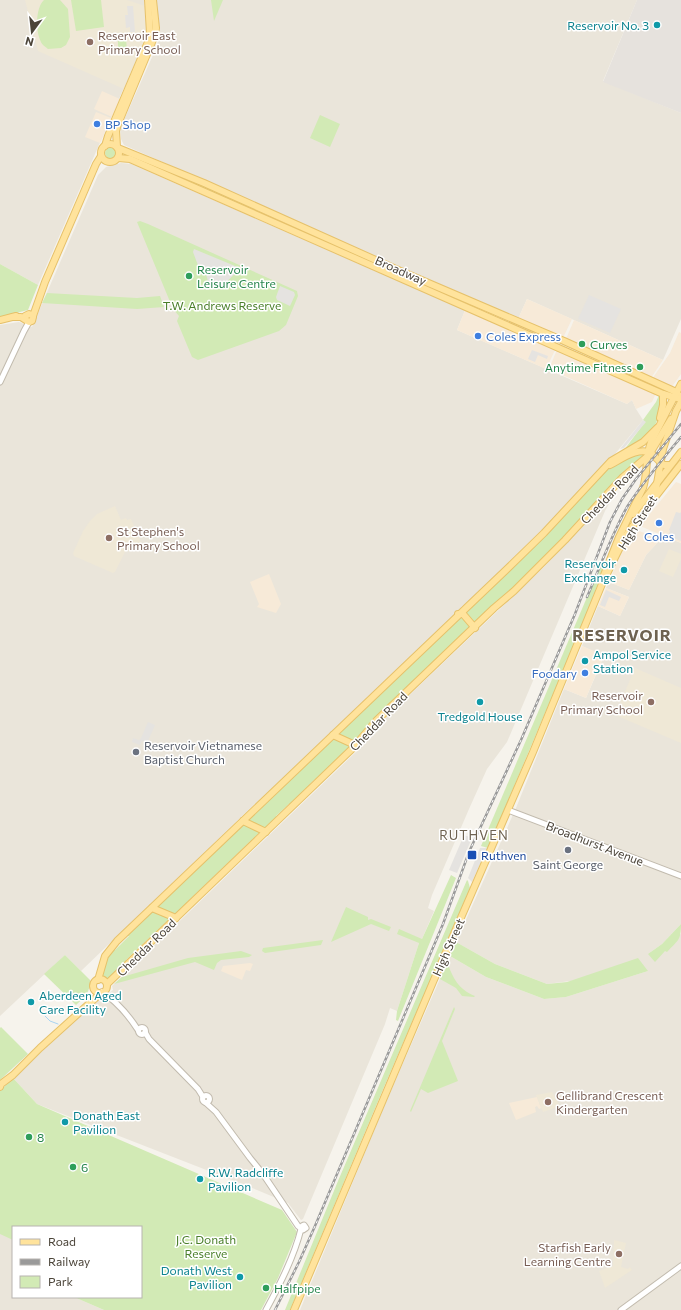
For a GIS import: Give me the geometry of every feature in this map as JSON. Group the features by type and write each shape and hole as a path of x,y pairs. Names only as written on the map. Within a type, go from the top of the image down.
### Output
{"main road":[{"path":"84,193 96,169 100,165 107,162 112,162 118,158 119,153 117,147 116,122 148,42 150,33 148,0"},
{"path":"0,320 13,317 28,318 46,282 96,164 101,156 101,151 105,146 105,142 116,122 153,42 156,28 153,0"},
{"path":"105,146 112,144 117,147"},
{"name":"Broadway","path":"117,147 398,273 489,317 635,377 663,394 679,398"},
{"path":"101,156 107,162"},
{"name":"Broadway","path":"118,158 130,159 282,222"},
{"path":"170,170 171,177"},
{"name":"Broadway","path":"398,273 492,310 562,340 679,398"},
{"path":"489,317 492,310"},
{"path":"559,347 562,340"},
{"name":"High Street","path":"294,1310 412,1031 508,810 602,584 625,536 655,495 660,462 666,437 676,411 681,384"},
{"path":"657,428 663,406 663,394"},
{"name":"High Street","path":"602,584 607,566 625,524 643,488 650,442 657,428 679,398"},
{"name":"High Street","path":"649,454 676,411"},
{"name":"Cheddar Road","path":"98,980 103,959 107,952 544,533 614,458 644,441 657,428"},
{"name":"Cheddar Road","path":"0,1086 7,1081 83,1007 104,990 176,918 355,745 376,721 544,562 623,477 649,454 641,451 603,469"},
{"path":"625,524 681,452"},
{"path":"649,454 667,466 670,465"},
{"path":"651,500 681,464"},
{"path":"636,465 642,467 646,472 649,481 657,484 668,480"},
{"path":"458,614 463,614 475,628"},
{"path":"333,735 355,745"},
{"path":"243,821 266,832"},
{"path":"152,908 176,918"},
{"path":"98,980 104,980 104,990 97,992 94,988 94,984 98,980"},
{"name":"Cheddar Road","path":"83,1007 93,994 94,988"}],"street":[{"path":"0,382 24,331 28,318"},
{"name":"Broadhurst Avenue","path":"508,810 681,876"},
{"path":"104,990 204,1096 203,1100 208,1102 216,1112 250,1158 266,1183 302,1228 283,1278 266,1310"},
{"path":"626,1310 681,1266"},
{"path":"621,1310 681,1270"}],"shaded area":[{"path":"0,0 144,0 146,17 142,46 38,285 0,264"},
{"name":"Reservoir East Primary School","path":"25,0 127,0 145,6 147,27 146,37 124,89 38,51"},
{"path":"156,0 637,0 603,81 681,113 681,319 663,360 527,299 518,319 124,145 121,139 120,129 157,46 160,31"},
{"path":"637,0 681,0 681,113 603,82"},
{"path":"127,6 133,6 135,32 130,32 130,27 126,28 125,15 128,15"},
{"path":"102,91 120,99 112,117 94,109"},
{"path":"96,112 111,118 100,143 85,137"},
{"path":"121,163 131,164 437,298 466,308 457,330 627,404 632,400 643,420 596,477 465,605 462,606 458,612 242,816 81,971 65,955 0,1016 0,325 19,322 32,327 98,175 106,167"},
{"path":"194,249 240,269 221,287 206,290 204,283 208,281 204,268 199,268 193,252"},
{"path":"280,286 294,292 295,295 290,306 277,300 276,297"},
{"path":"589,295 621,309 610,333 578,319"},
{"path":"527,299 572,319 563,338 518,319"},
{"path":"466,308 557,346 546,369 457,330"},
{"path":"500,314 555,337 552,344 497,320"},
{"path":"574,320 663,360 651,378 566,339"},
{"path":"679,332 681,333 681,374 671,388 652,379 670,353"},
{"path":"558,347 656,393 652,402 636,409 632,400 627,404 549,369"},
{"path":"532,350 548,356 547,359 538,355 535,362 528,359"},
{"path":"643,420 646,422 624,448 620,449"},
{"path":"676,482 681,484 681,543 640,526"},
{"path":"615,493 605,511 507,742 487,769 432,895 428,908 434,911 419,943 397,1011 390,1008 385,1024 303,1219 301,1220 288,1203 37,1104 13,1078 100,998 103,998 113,990 112,986 382,727 380,723 544,567"},
{"name":"St Stephen's Primary School","path":"115,506 121,520 126,518 127,520 131,519 142,545 125,552 115,572 113,573 74,556 73,553 83,531 90,521 97,514"},
{"path":"676,512 681,512 681,541 668,536"},
{"path":"639,531 661,539 646,555 629,590 609,582 625,544 635,532"},
{"path":"663,536 681,543 681,924 662,944 648,954 681,934 681,1310 300,1310 383,1109 450,956 486,977 544,999 566,997 648,971 547,984 495,964 456,942 516,808 564,689 586,698 604,656 582,646 598,606 620,616 629,597 606,588 609,582 629,590 646,555"},
{"path":"669,549 681,554 681,559 673,577 659,571"},
{"path":"269,574 281,604 276,613 257,607 259,604 250,582"},
{"path":"606,588 629,597 620,616 598,606"},
{"path":"606,590 621,597 619,601 609,597 605,607 600,605"},
{"path":"582,646 604,655 586,698 564,689"},
{"name":"Reservoir Primary School","path":"635,668 681,688 681,743 615,715"},
{"path":"148,722 155,725 147,743 142,741 140,745 132,742 133,738 139,740 141,738"},
{"path":"464,835 472,838 457,873 449,870"},
{"path":"480,848 487,848 472,882 468,878"},
{"path":"253,964 250,971 246,970 242,980 221,971 223,966"},
{"name":"Gellibrand Crescent Kindergarten","path":"552,1092 560,1106 543,1112 536,1095"},
{"path":"537,1097 541,1108 539,1109 537,1106 535,1107 536,1112 516,1120 509,1103"},
{"path":"0,1233 12,1239 12,1298 76,1298 104,1310 0,1310"},
{"name":"Starfish Early Learning Centre","path":"614,1240 626,1243 621,1267 628,1269 630,1267 632,1270 605,1288 599,1271 613,1266"}],"green space":[{"path":"44,0 60,0 68,9 70,37 66,45 61,48 48,49 40,41 37,22 39,9"},
{"path":"71,0 101,0 104,27 76,31"},
{"path":"211,0 223,0 214,21"},
{"path":"118,38 126,38 127,52 118,53"},
{"path":"320,115 340,124 330,147 310,138"},
{"path":"113,147 116,148 116,158 109,159 106,158 105,151 106,148"},
{"path":"173,173 258,210 278,221 177,177"},
{"name":"T.W. Andrews Reserve","path":"140,221 297,291 298,296 286,325 279,331 198,360 192,357 177,321 179,316 173,309 137,222"},
{"path":"0,264 38,285 28,310 0,317"},
{"path":"47,293 137,298 160,296 164,307 137,309 42,303"},
{"path":"659,395 662,396 660,407 656,423 652,430 642,440 624,450 645,422 643,420 656,402"},
{"path":"640,454 645,455 543,560 475,624 471,622 465,612 604,472 625,459"},
{"path":"602,562 604,563 604,568 581,628 488,848 481,846"},
{"path":"461,615 471,629 355,742 338,735 338,732"},
{"path":"332,738 338,739 351,746 323,772 323,774 311,783 307,790 305,789 291,805 289,804 276,816 277,819 265,828 248,821 248,819"},
{"path":"244,824 261,831 187,902 187,905 176,915 157,906"},
{"path":"451,875 456,878 398,1021 396,1020 397,1011 419,943 397,934 399,929 422,939"},
{"path":"467,880 470,888 290,1310 285,1310 338,1181"},
{"path":"346,907 368,917 368,920 371,919 391,927 389,931 371,924 331,942"},
{"path":"152,911 171,918 171,920 167,921 126,960 126,963 108,982 101,978 104,960 111,950 115,950"},
{"path":"681,924 678,940 655,962 648,954 662,944"},
{"path":"323,940 321,945 265,953 262,951 263,948"},
{"path":"456,942 495,964 547,984 567,982 638,958 648,971 566,997 544,999 486,977 450,956"},
{"path":"241,951 252,955 249,957 221,960 217,963 214,970 195,962 114,984 122,977 188,958"},
{"path":"65,955 90,980 88,991 76,1005 44,974"},
{"path":"447,962 460,986 475,996 474,997 462,996 456,988 440,979"},
{"path":"454,1007 455,1009 442,1041 458,1081 428,1093 421,1089 411,1112 410,1111"},
{"path":"1,1027 28,1054 0,1080 0,1028"},
{"name":"J.C. Donath Reserve","path":"13,1078 37,1104 282,1210 297,1232 278,1278 261,1310 104,1310 76,1298 142,1298 142,1226 12,1226 12,1240 0,1234 0,1091"}],"waterway":[{"path":"45,1016 50,1021 58,1024"}],"railway":[{"path":"275,1310 315,1226 443,924 469,852 521,740 575,614 610,522 622,499 636,479 681,424"},
{"path":"587,597 611,540 627,507 646,480 681,437"}],"place":[{"name":"Reservoir No. 3","path":"657,25"},
{"name":"Reservoir East Primary School","path":"90,42"},
{"name":"BP Shop","path":"97,124"},
{"name":"Reservoir Leisure Centre","path":"189,276"},
{"name":"Coles Express","path":"478,336"},
{"name":"Curves","path":"582,344"},
{"name":"Anytime Fitness","path":"640,367"},
{"name":"Coles","path":"659,523"},
{"name":"St Stephen's Primary School","path":"109,538"},
{"name":"Reservoir Exchange","path":"624,570"},
{"name":"Ampol Service Station","path":"585,661"},
{"name":"Foodary","path":"585,673"},
{"name":"Tredgold House","path":"480,702"},
{"name":"Reservoir Primary School","path":"651,702"},
{"name":"Reservoir Vietnamese Baptist Church","path":"136,752"},
{"name":"Saint George","path":"568,850"},
{"name":"Ruthven","path":"472,855"},
{"name":"Aberdeen Aged Care Facility","path":"31,1002"},
{"name":"Gellibrand Crescent Kindergarten","path":"548,1102"},
{"name":"Donath East Pavilion","path":"65,1122"},
{"name":"8","path":"29,1137"},
{"name":"6","path":"73,1167"},
{"name":"R.W. Radcliffe Pavilion","path":"200,1179"},
{"name":"Starfish Early Learning Centre","path":"619,1254"},
{"name":"Donath West Pavilion","path":"240,1277"},
{"name":"Halfpipe","path":"266,1288"}],"district":[{"name":"RESERVOIR","path":"622,634"},
{"name":"RUTHVEN","path":"474,835"}]}
